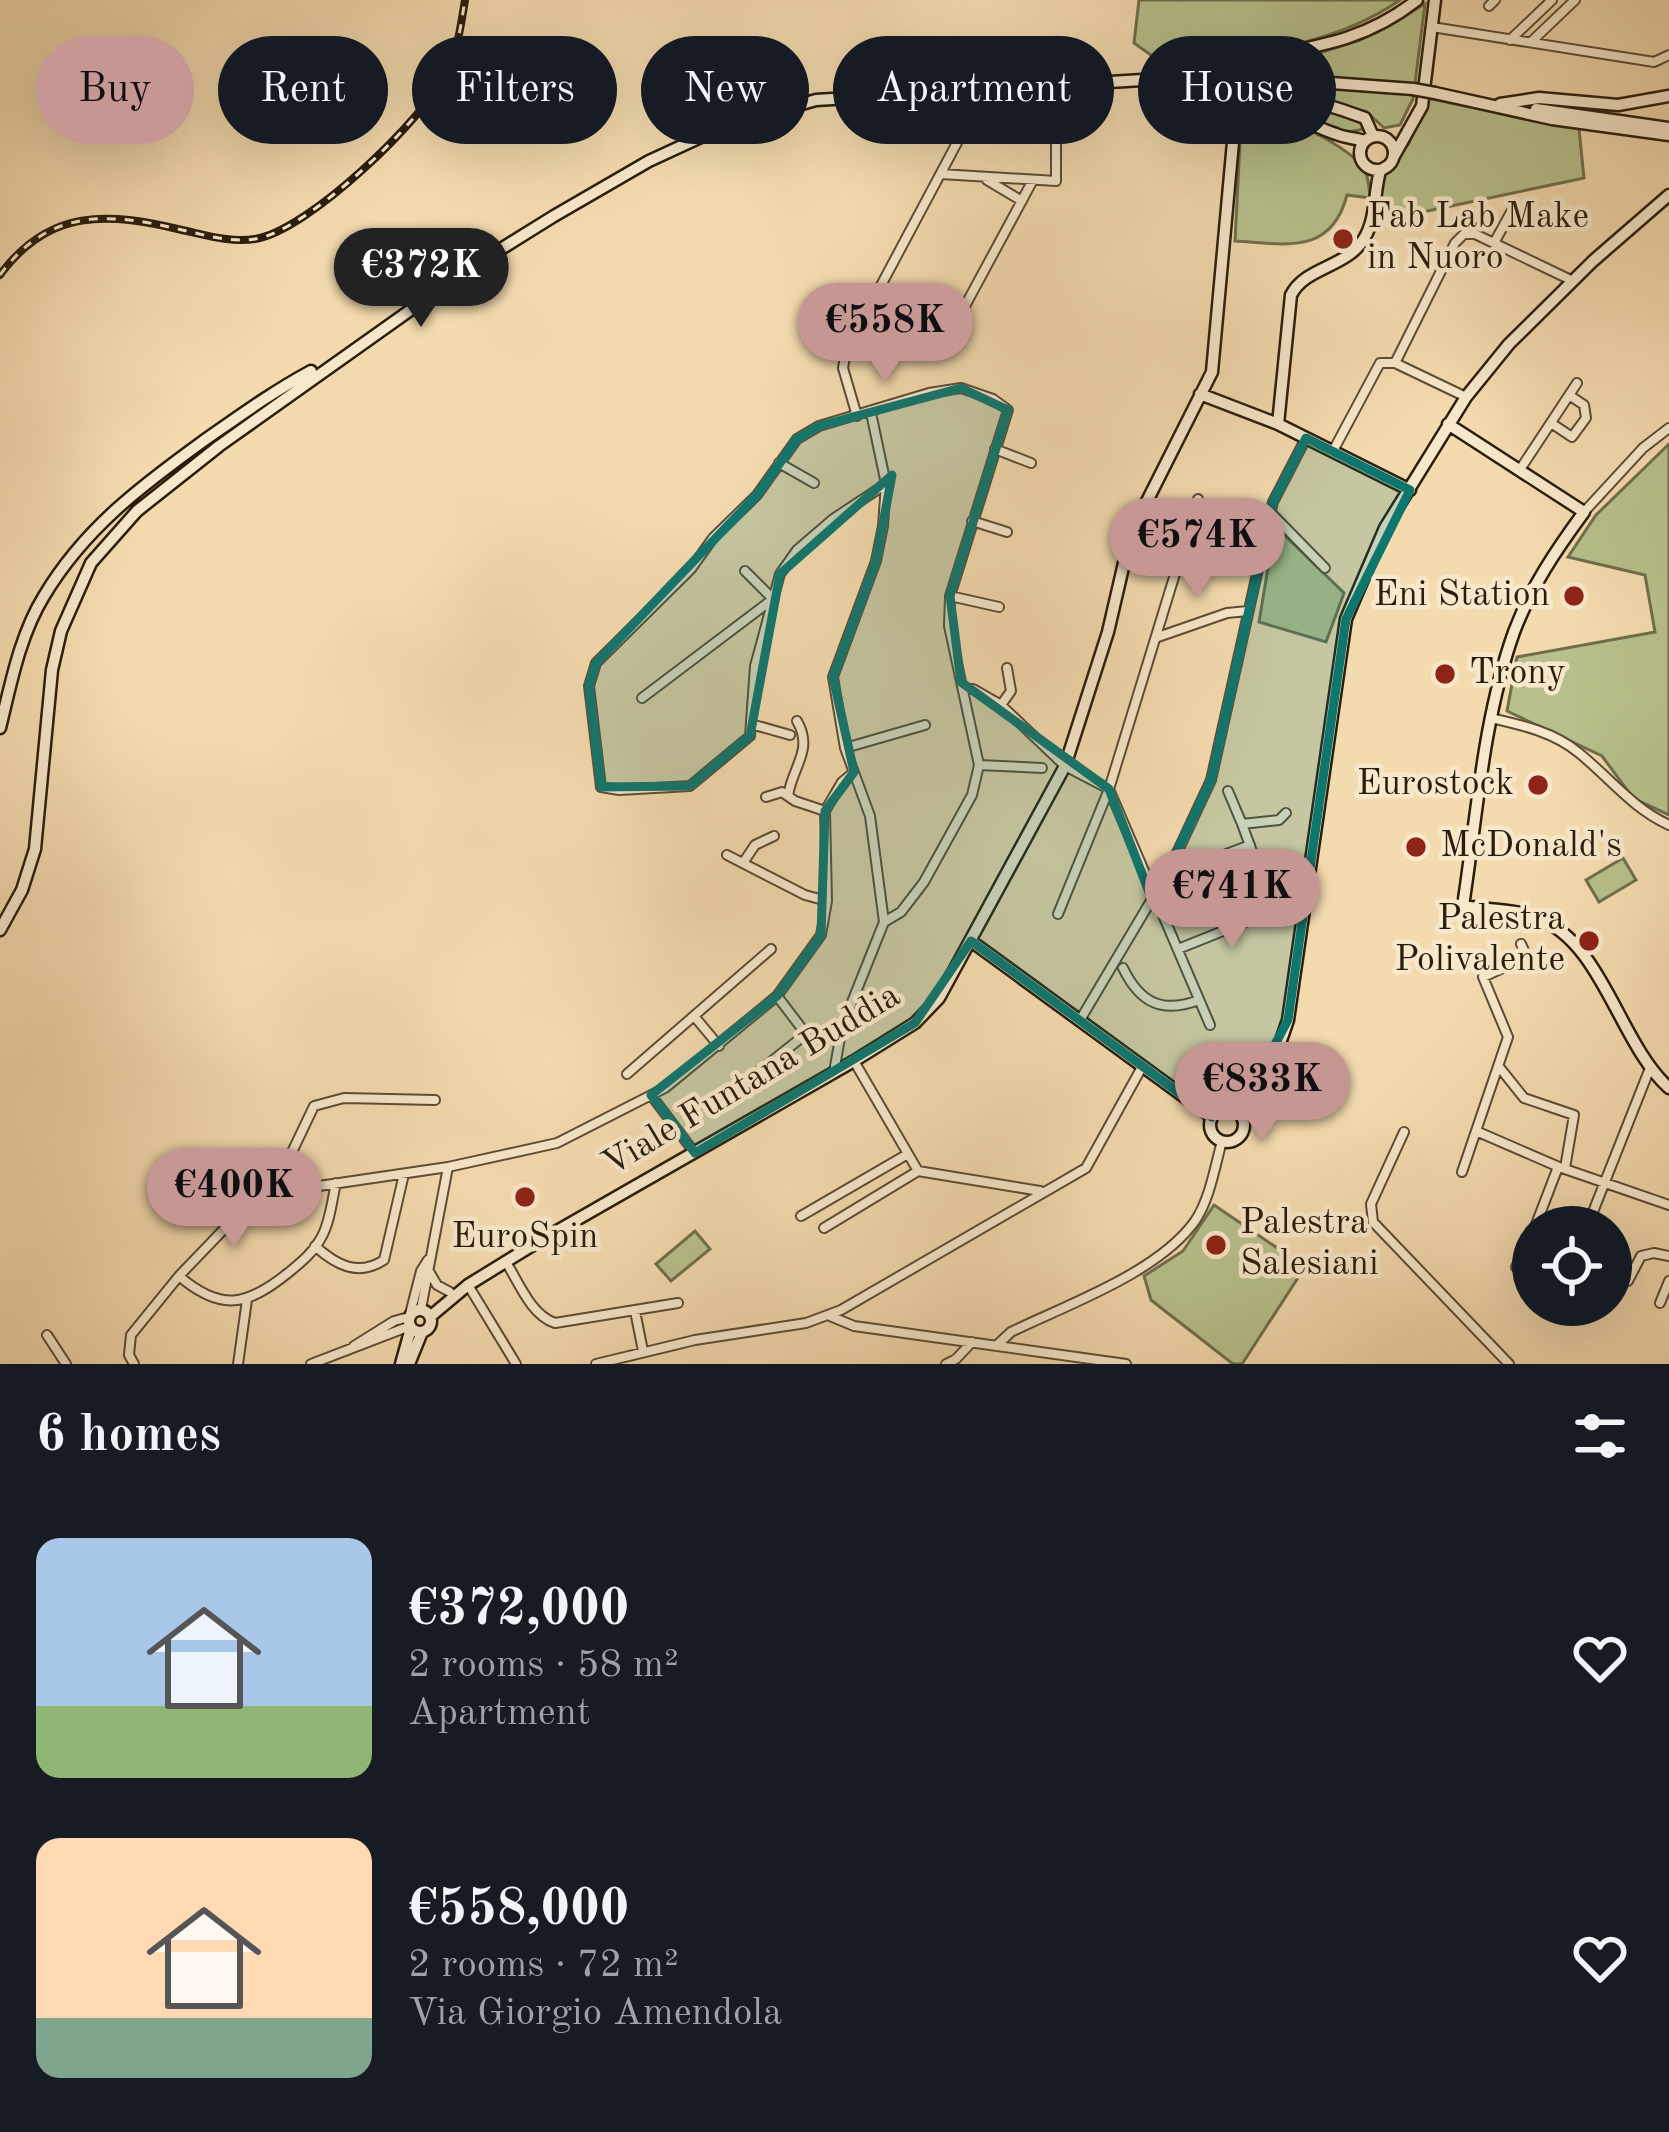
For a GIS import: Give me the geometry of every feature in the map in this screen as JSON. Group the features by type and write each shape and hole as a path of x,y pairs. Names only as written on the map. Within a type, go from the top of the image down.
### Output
{"main road":[{"path":"1336,43 1378,26 1417,0"},
{"path":"1278,424 1291,296 1304,279 1334,266 1361,244 1373,214 1379,171 1394,156 1422,106 1435,0"},
{"path":"0,930 22,890 35,849 52,670 61,631 91,563 137,511 351,350 554,216 649,161 727,125 816,100 1138,81"},
{"path":"1336,82 1435,92 1669,131"},
{"path":"1506,106 1539,98 1618,105 1669,96"},
{"path":"1336,107 1367,120 1374,138 1364,160 1374,197"},
{"path":"1336,126 1341,123 1341,109"},
{"name":"Viale Funtana Buddia","path":"1336,132 1374,138 1407,133"},
{"path":"1374,138 1393,146 1394,156"},
{"name":"Viale Funtana Buddia","path":"1336,141 1364,160"},
{"name":"Viale Funtana Buddia","path":"417,1319 506,1262 854,1061 924,1016 940,998 1065,766 1108,632 1137,518 1212,372 1233,144"},
{"path":"1364,160 1386,167"},
{"path":"1239,1112 1277,1052 1288,1020 1346,619 1385,528 1466,397 1509,344 1669,195"},
{"path":"0,728 19,655 42,598 113,508 276,390 351,350"},
{"path":"1200,394 1278,424 1410,490"},
{"path":"1448,424 1584,512 1552,555 1514,633 1491,718 1463,906 1527,914 1557,928 1582,955 1650,1068 1669,1088"},
{"path":"971,941 1212,1117"},
{"path":"1222,1108 1239,1112 1244,1124 1235,1140 1222,1141 1211,1131 1212,1117 1222,1108"},
{"name":"Viale Funtana Buddia","path":"417,1319 450,1292 468,1285"},
{"path":"405,1360 417,1319"}],"street":[{"path":"1510,40 1552,0"},
{"path":"1530,43 1575,0"},
{"path":"1432,27 1654,62 1669,55"},
{"path":"856,416 843,368 846,351 957,144"},
{"path":"940,174 1055,182 1056,144"},
{"path":"981,177 1022,201"},
{"path":"947,323 923,309 909,337 958,319 1033,180"},
{"path":"1494,243 1515,205"},
{"path":"1395,363 1464,233 1573,281"},
{"path":"1333,451 1375,367 1385,361 1466,397"},
{"path":"1519,471 1577,383"},
{"path":"884,922 901,912 924,882 971,795 979,765 949,626 950,596 1008,410 993,399 961,388 820,426 797,439 757,495 713,538 691,569 596,663 589,686 601,787 690,786 749,736 755,666 780,574 797,550 833,519 886,484"},
{"path":"1551,423 1572,437 1586,418 1584,405 1569,395"},
{"path":"834,1073 842,1027 884,922 870,816 845,748 833,677 876,561 886,484 871,413"},
{"path":"1584,512 1643,448 1669,428"},
{"path":"1080,1020 1154,895 1210,779 1270,512 1306,438"},
{"path":"995,449 1031,463"},
{"path":"778,463 814,483"},
{"path":"1058,914 1108,789 1198,499"},
{"path":"1270,512 1325,568"},
{"path":"1137,518 1189,534"},
{"path":"972,521 1007,532"},
{"path":"745,572 773,599"},
{"path":"950,596 999,607"},
{"path":"642,698 773,599"},
{"path":"1156,637 1227,613 1248,611"},
{"path":"746,618 757,617 767,624"},
{"path":"1001,706 1011,691 1007,668"},
{"path":"963,688 1001,706 1065,766 1108,789 1210,1025"},
{"path":"1491,718 1549,733 1579,753 1623,796 1669,825"},
{"path":"788,796 805,746 806,735 797,721"},
{"path":"751,724 790,735"},
{"path":"845,748 925,725"},
{"path":"979,765 1042,768"},
{"path":"258,1195 448,1167 557,1143 651,1095 777,996 820,935 827,901 825,811 842,782 854,772"},
{"path":"1164,917 1254,880 1257,865 1228,791"},
{"path":"766,797 782,792 825,811"},
{"path":"1242,824 1279,820 1286,813"},
{"path":"743,863 755,844 774,836"},
{"path":"1181,871 1250,845"},
{"path":"727,855 805,895 827,901"},
{"path":"1178,949 1258,917 1281,918"},
{"path":"1462,1172 1508,1037 1483,977 1527,957 1521,944"},
{"path":"626,1074 771,949"},
{"path":"1123,968 1137,994 1155,1005 1181,1006 1199,1000"},
{"path":"738,1088 806,1034 777,996"},
{"path":"694,1016 719,1046"},
{"path":"854,1061 918,1171"},
{"path":"596,1364 829,1316 1086,1168 1142,1067"},
{"path":"1500,1068 1524,1098 1574,1115 1562,1168 1545,1206"},
{"path":"1596,1206 1650,1068"},
{"path":"651,1095 695,1153"},
{"path":"134,1364 129,1354 131,1336 179,1276 258,1195 293,1150 314,1106 344,1098 435,1100"},
{"path":"1476,1131 1562,1168 1669,1205"},
{"path":"1404,1132 1370,1213 1379,1229 1509,1364"},
{"path":"996,1346 1011,1332 1135,1271 1172,1243 1196,1220 1222,1141"},
{"path":"801,1216 906,1155"},
{"path":"311,1364 417,1319 448,1167"},
{"path":"824,1228 918,1171 1040,1192"},
{"path":"315,1246 332,1261 352,1269 372,1268 384,1259 404,1173"},
{"path":"179,1276 217,1300 248,1300 270,1287 323,1237 336,1183"},
{"path":"1632,1273 1641,1256 1669,1256"},
{"path":"417,1319 421,1271 429,1258"},
{"path":"506,1262 545,1320 566,1322 678,1303"},
{"path":"429,1272 436,1285 450,1292"},
{"path":"1660,1303 1669,1281"},
{"path":"468,1285 513,1360 496,1364"},
{"path":"238,1364 248,1300"},
{"path":"634,1311 644,1351"},
{"path":"829,1316 854,1326 1126,1364"},
{"path":"353,1347 364,1337 417,1319"},
{"path":"386,1334 396,1339 405,1360"},
{"path":"47,1335 60,1362"},
{"path":"946,1364 956,1360 972,1341"}],"highlighted area":[{"path":"961,388 1008,410 950,596 961,682 1109,789 1153,902 1211,780 1273,502 1306,438 1410,490 1346,619 1288,1020 1239,1112 1223,1101 1212,1117 971,941 915,1023 695,1153 651,1095 777,996 821,935 825,811 854,772 833,677 876,561 892,475 780,574 750,736 690,786 601,787 589,686 596,663 757,495 797,439 819,426"}],"green space":[{"path":"1139,0 1400,0 1325,36 1138,36 1138,46 1134,43"},
{"path":"1425,4 1413,99 1400,125 1384,128 1367,112 1336,104 1336,48 1360,40"},
{"path":"1426,98 1579,129 1584,178 1375,222 1382,177 1409,143"},
{"path":"1336,114 1363,122 1365,129 1336,130"},
{"path":"1240,144 1334,144 1364,169 1370,198 1347,195 1340,215 1318,237 1288,244 1235,241"},
{"path":"1669,444 1669,815 1633,798 1602,756 1507,711 1517,657 1655,632 1645,575 1568,557 1596,515"},
{"path":"1275,526 1344,593 1326,642 1259,622"},
{"path":"1623,858 1636,880 1599,902 1586,880"},
{"path":"1214,1205 1305,1267 1242,1364 1233,1364 1151,1300 1144,1276 1183,1251"},
{"path":"695,1231 710,1249 671,1281 656,1264"}],"railway":[{"path":"0,275 39,237 82,221 129,220 246,240 278,231 304,216 362,170 434,92 454,54 465,0"}],"place":[{"name":"Fab Lab Make in Nuoro","path":"1343,239"},
{"name":"Eni Station","path":"1574,596"},
{"name":"Trony","path":"1445,674"},
{"name":"Eurostock","path":"1538,785"},
{"name":"McDonald's","path":"1416,847"},
{"name":"Palestra Polivalente","path":"1589,941"},
{"name":"EuroSpin","path":"525,1197"},
{"name":"Palestra Salesiani","path":"1216,1245"}]}
